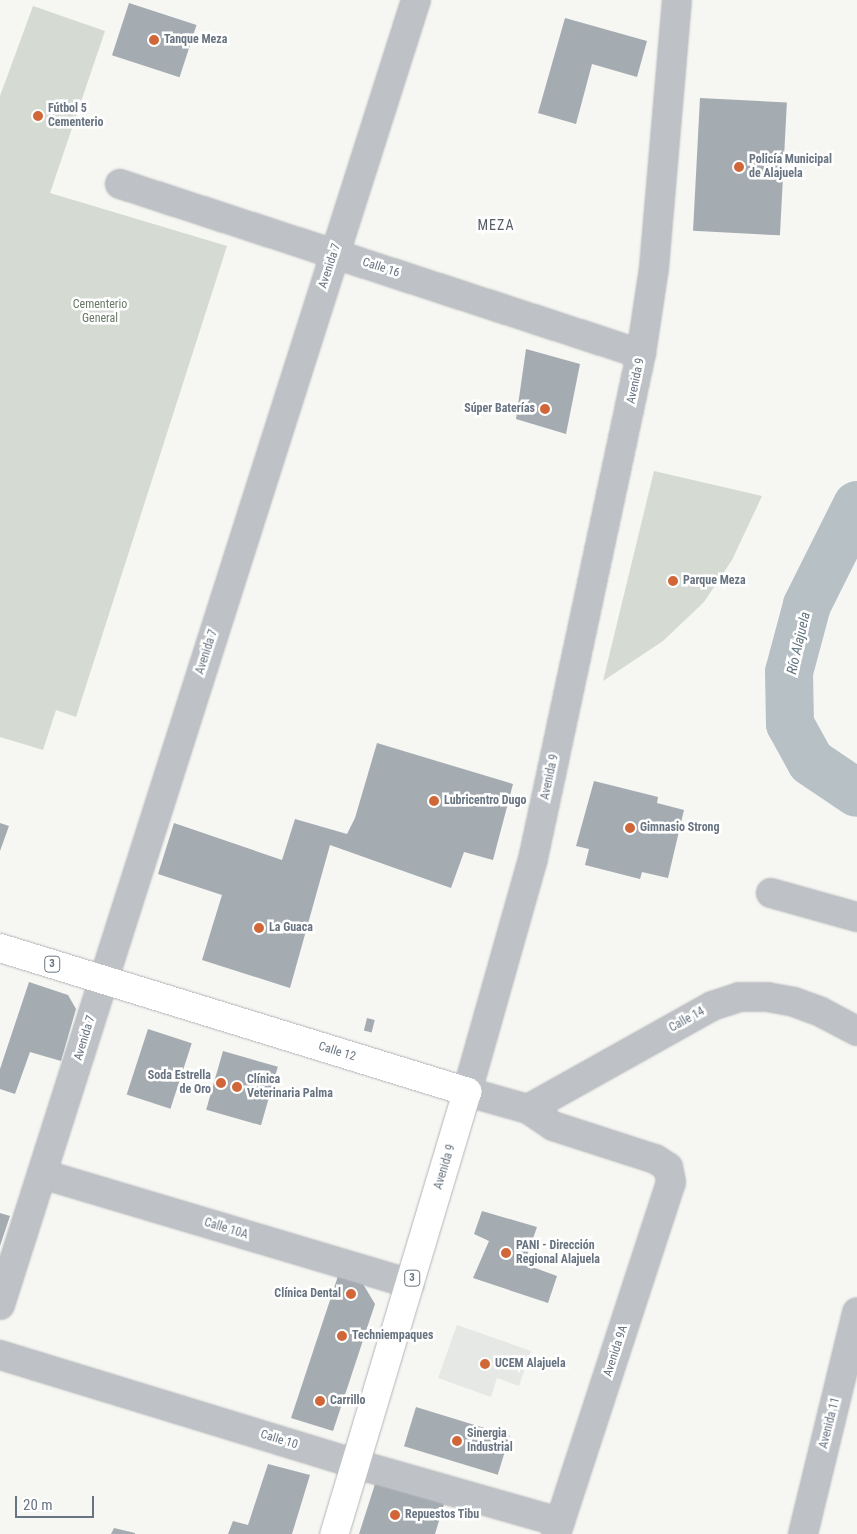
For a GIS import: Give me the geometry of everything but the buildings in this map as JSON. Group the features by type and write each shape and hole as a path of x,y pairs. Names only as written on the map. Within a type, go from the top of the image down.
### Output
{"main road":[{"name":"Calle 12","path":"0,948 467,1092"},
{"name":"Avenida 9","path":"334,1534 467,1092"}],"street":[{"name":"Avenida 7","path":"0,1305 416,0"},
{"name":"Avenida 9","path":"467,1092 533,859 641,354 654,268 677,0"},
{"name":"Calle 16","path":"120,184 641,354"},
{"path":"771,893 857,917"},
{"name":"Calle 14","path":"528,1109 712,1006 739,998 767,997 794,1002 819,1011 857,1031"},
{"name":"Calle 12","path":"467,1092 528,1109 553,1126 655,1159 668,1167"},
{"name":"Avenida 9A","path":"558,1528 671,1182 668,1167"},
{"name":"Calle 10A","path":"42,1174 410,1284"},
{"name":"Avenida 11","path":"803,1534 857,1313"},
{"name":"Calle 10","path":"0,1355 558,1528"}],"shaded area":[{"name":"UCEM Alajuela","path":"457,1325 531,1351 519,1386 497,1378 491,1397 438,1378"}],"green space":[{"name":"Cementerio General","path":"33,6 105,31 50,193 227,246 76,717 56,710 43,750 0,737 0,96"},
{"name":"Parque Meza","path":"654,471 762,496 732,560 704,602 663,641 603,681"}],"waterway":[{"name":"Río Alajuela","path":"857,505 807,605 789,672 790,724 811,762 857,793"}],"place":[{"name":"Tanque Meza","path":"154,40"},
{"name":"Fútbol 5 Cementerio","path":"38,116"},
{"name":"Policía Municipal de Alajuela","path":"739,167"},
{"name":"Súper Baterías","path":"545,409"},
{"name":"Parque Meza","path":"673,581"},
{"name":"Lubricentro Dugo","path":"434,801"},
{"name":"Gimnasio Strong","path":"630,828"},
{"name":"La Guaca","path":"259,928"},
{"name":"Soda Estrella de Oro","path":"221,1083"},
{"name":"Clínica Veterinaria Palma","path":"237,1087"},
{"name":"PANI - Dirección Regional Alajuela","path":"506,1253"},
{"name":"Clínica Dental","path":"351,1294"},
{"name":"Techniempaques","path":"342,1336"},
{"name":"UCEM Alajuela","path":"485,1364"},
{"name":"Carrillo","path":"320,1401"},
{"name":"Sinergia Industrial","path":"457,1441"},
{"name":"Repuestos Tibu","path":"395,1515"}],"district":[{"name":"MEZA","path":"496,225"}]}
